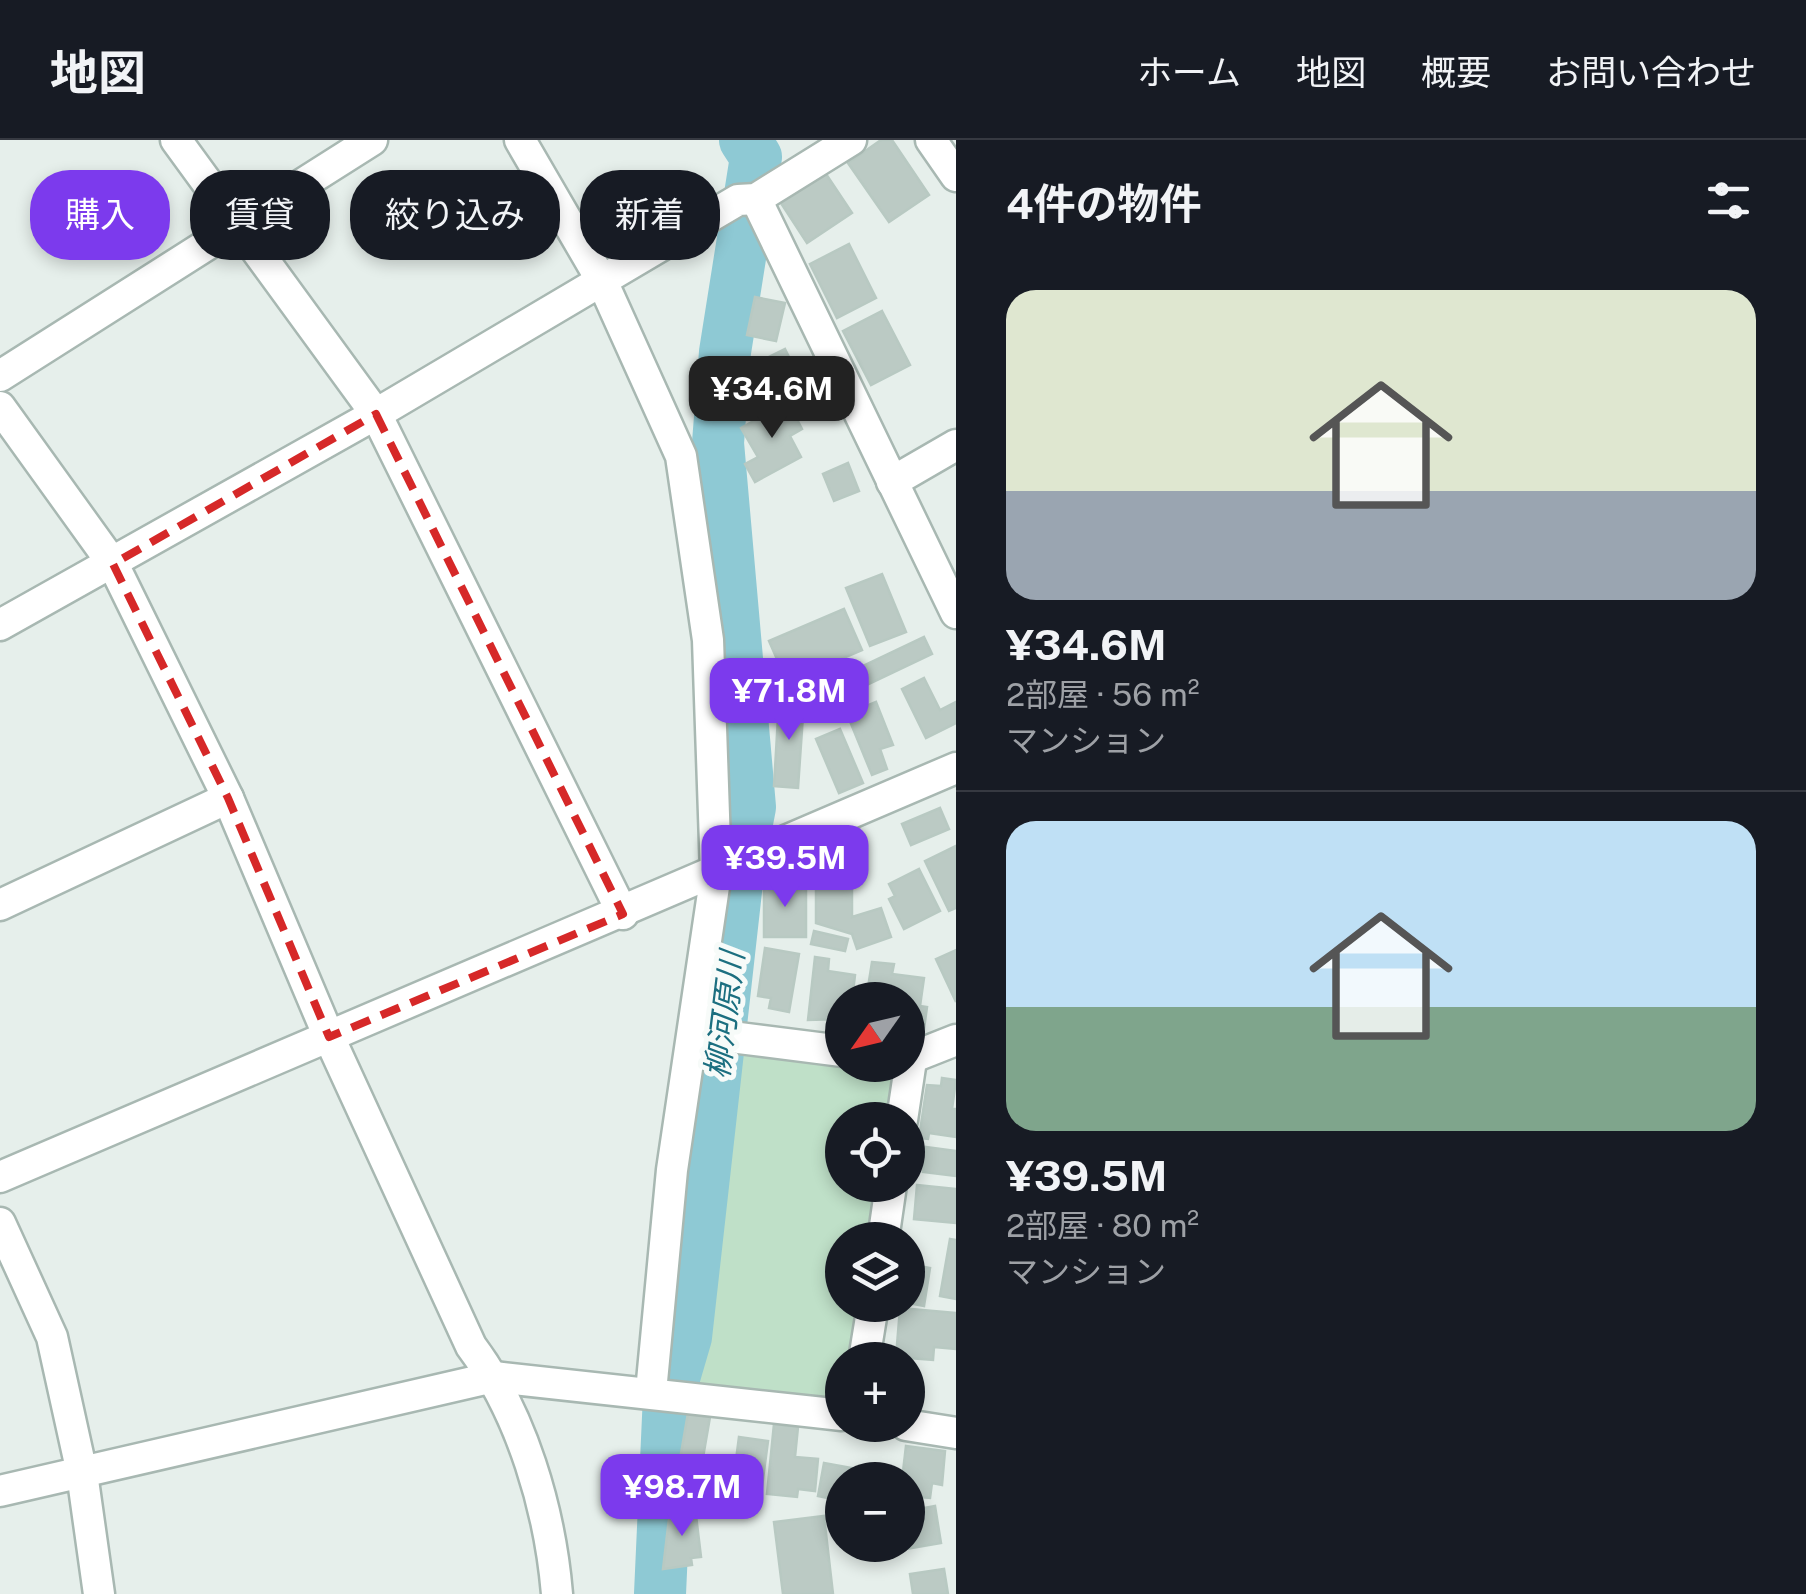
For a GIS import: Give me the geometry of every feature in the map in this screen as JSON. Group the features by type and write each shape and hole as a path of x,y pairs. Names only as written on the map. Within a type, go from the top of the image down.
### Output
{"street":[{"path":"176,140 197,170"},
{"path":"325,170 372,140"},
{"path":"520,140 602,281 681,456 708,640 716,874 672,1170 665,1394"},
{"path":"0,625 851,140"},
{"path":"932,140 956,176"},
{"path":"747,199 956,614"},
{"path":"0,376 190,257"},
{"path":"262,260 376,414 623,914"},
{"path":"0,407 113,564 228,798 329,1037 471,1346 494,1378 553,1544 557,1594"},
{"path":"892,482 956,445"},
{"path":"0,1177 766,853 956,768"},
{"path":"0,905 228,798"},
{"path":"739,1038 825,1049"},
{"path":"925,1053 956,1040"},
{"path":"0,1222 52,1337 82,1473 99,1594"},
{"path":"0,1491 494,1378 825,1413"},
{"path":"925,1428 956,1434"}],"highlighted area":[{"path":"376,414 623,914 329,1037 228,798 113,564"}],"green space":[{"path":"737,1051 825,1061 825,1082 896,1082 894,1102 825,1102 825,1202 877,1202 874,1222 825,1222 825,1322 858,1322 855,1342 825,1342 825,1399 694,1387"}],"building":[{"path":"881,140 892,140 929,195 889,222 848,163"},
{"path":"826,174 852,213 807,243 781,203"},
{"path":"849,244 876,298 837,318 810,264"},
{"path":"755,297 785,303 776,341 747,335"},
{"path":"882,311 910,365 871,385 843,331"},
{"path":"785,349 792,363 782,368 793,388 752,409 739,384 758,375 753,365"},
{"path":"788,402 802,429 790,436 801,457 755,482 745,464 758,457 741,428"},
{"path":"848,463 859,491 834,501 823,474"},
{"path":"882,574 906,632 870,646 846,588"},
{"path":"844,609 862,650 787,682 769,641"},
{"path":"924,637 932,654 856,690 848,673"},
{"path":"924,678 940,710 956,702 956,723 926,738 902,689"},
{"path":"779,700 804,701 798,788 774,786"},
{"path":"876,702 893,745 880,749 887,769 872,775 847,714"},
{"path":"840,729 863,783 839,793 816,739"},
{"path":"940,808 949,829 911,845 902,824"},
{"path":"956,846 956,908 949,911 925,861"},
{"path":"854,849 863,869 852,874 852,917 881,908 891,937 857,949 852,934 816,923 816,871 826,871 826,861"},
{"path":"919,869 940,911 904,929 889,899 895,896 889,884"},
{"path":"764,884 806,884 806,937 764,937"},
{"path":"814,931 848,939 845,951 811,944"},
{"path":"765,948 799,954 789,1012 769,1008 771,998 758,996"},
{"path":"956,950 956,1002 936,959"},
{"path":"815,957 829,959 828,971 855,975 854,982 825,982 825,1019 808,1020"},
{"path":"872,962 894,964 892,974 924,978 923,982 869,982"},
{"path":"942,1078 956,1080 952,1109 956,1109 956,1137 929,1133 925,1139 927,1085 941,1086"},
{"path":"926,1147 956,1151 956,1176 925,1172"},
{"path":"925,1186 956,1189 956,1223 914,1219 916,1202 925,1202"},
{"path":"950,1239 956,1240 956,1299 940,1296"},
{"path":"925,1267 930,1268 925,1300"},
{"path":"925,1310 956,1313 956,1349 934,1347 933,1360 925,1359 925,1342 897,1342 899,1322 925,1322"},
{"path":"688,1413 710,1417 696,1498 674,1494"},
{"path":"774,1424 798,1427 795,1457 818,1459 815,1491 798,1489 797,1497 767,1494"},
{"path":"739,1437 768,1441 760,1502 731,1498"},
{"path":"906,1446 945,1451 942,1485 932,1483 930,1498 925,1498 925,1462 904,1462"},
{"path":"824,1463 825,1463 825,1497 818,1496"},
{"path":"935,1506 941,1543 925,1546 925,1508"},
{"path":"695,1507 701,1557 691,1558 692,1565 663,1569 670,1510"},
{"path":"824,1516 825,1562 829,1562 833,1594 783,1594 774,1522"},
{"path":"944,1569 948,1594 913,1594 910,1574"}],"waterway":[{"name":"柳河原川","path":"660,1594 669,1395 686,1337 739,864 750,807 718,443 725,352 756,157 745,140"}]}
